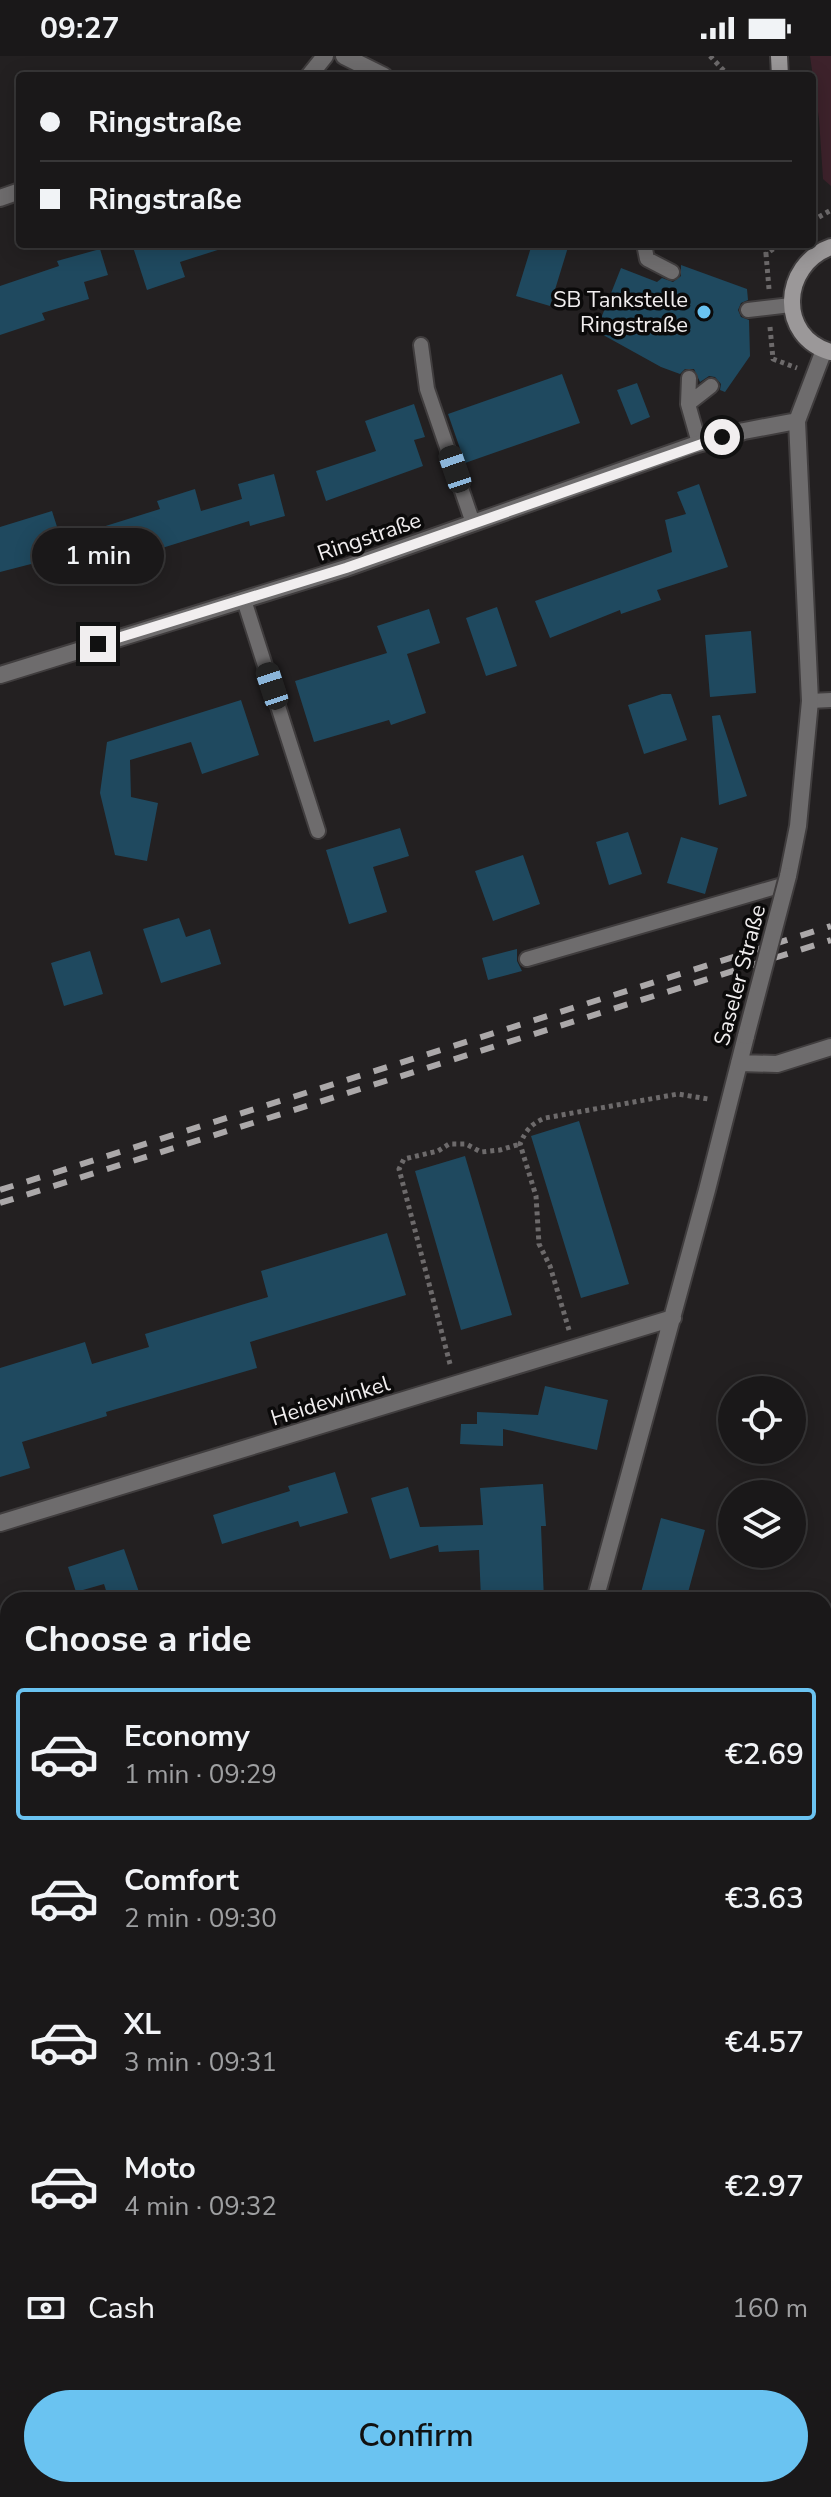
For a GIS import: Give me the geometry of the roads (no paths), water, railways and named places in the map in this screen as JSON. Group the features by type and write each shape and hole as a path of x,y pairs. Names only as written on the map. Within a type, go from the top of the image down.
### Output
{"street":[{"path":"312,72 325,56"},
{"path":"344,56 376,72"},
{"path":"791,305 797,274 821,246"},
{"name":"Saseler Straße","path":"597,1592 673,1318 787,880 798,826 810,701 797,421 827,351 802,332 791,305"},
{"name":"Ringstraße","path":"0,675 346,568 699,443 797,421"},
{"path":"739,1063 777,1064 831,1047"},
{"name":"Heidewinkel","path":"0,1523 673,1318"}],"lane":[{"path":"645,248 647,259 672,272"},
{"path":"748,310 791,305"},
{"path":"421,345 427,389 473,523"},
{"path":"689,378 688,404 699,443"},
{"path":"688,404 711,386"},
{"path":"244,600 318,831"},
{"path":"810,701 831,700"},
{"path":"527,959 787,880"}],"railway":[{"path":"0,1190 831,926"},
{"path":"0,1203 831,940"}],"place":[{"name":"SB Tankstelle Ringstraße","path":"704,312"}]}
